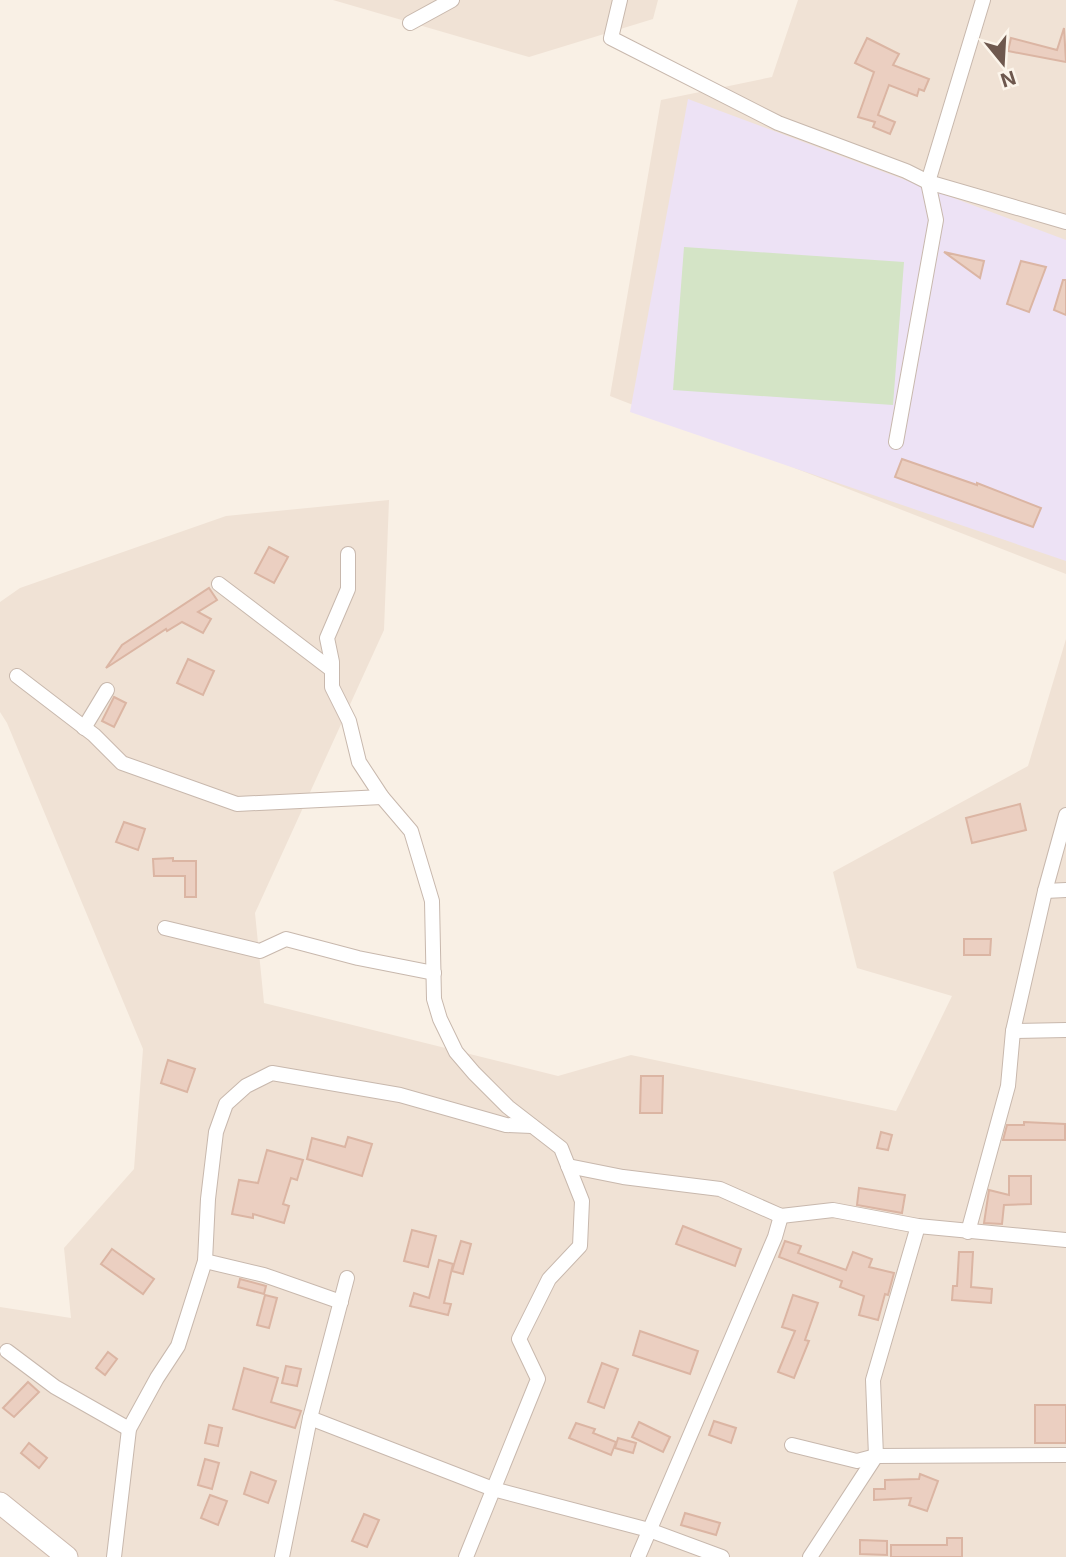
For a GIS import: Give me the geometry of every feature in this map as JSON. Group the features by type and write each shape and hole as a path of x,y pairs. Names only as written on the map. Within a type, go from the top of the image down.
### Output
{"street":[{"path":"410,23 452,0"},
{"path":"620,0 611,38 778,123 928,181 1066,222"},
{"path":"896,442 936,220 928,181 978,1"},
{"path":"348,554 348,589 327,638 332,687 349,721 359,762 382,797 411,831 432,901 434,999 440,1019 456,1052 508,1107 561,1147 582,1201 580,1246 549,1279 519,1339 538,1379 466,1557"},
{"path":"219,584 332,670"},
{"path":"17,676 84,728 122,763 237,804 382,797"},
{"path":"84,728 107,690"},
{"path":"968,1232 1008,1086 1013,1031 1045,891 1066,815"},
{"path":"1045,891 1066,890"},
{"path":"165,928 260,951 286,939 433,974"},
{"path":"1013,1031 1066,1030"},
{"path":"114,1557 129,1429 178,1346 205,1261 208,1199 216,1132 226,1104 246,1086 272,1073 400,1095 506,1125 532,1126"},
{"path":"568,1166 623,1177 720,1189 780,1216 833,1210 918,1226 1066,1240"},
{"path":"638,1557 775,1237 780,1216"},
{"path":"810,1557 876,1456 873,1380 918,1226"},
{"path":"205,1261 264,1275 341,1302"},
{"path":"282,1557 310,1418 347,1278"},
{"path":"7,1351 55,1387 129,1429"},
{"path":"310,1418 493,1489 649,1530 722,1557"},
{"path":"792,1445 857,1461 876,1456 1066,1455"},
{"path":"0,1503 63,1556"}],"shaded area":[{"path":"333,0 658,0 653,19 529,57"},
{"path":"798,0 1066,0 1066,574 610,396 661,100 772,77"},
{"path":"688,99 1066,240 1066,561 630,412"},
{"path":"389,500 384,630 255,913 264,1003 558,1076 631,1055 896,1111 952,996 857,968 833,872 1028,766 1066,639 1066,1557 0,1557 0,1307 71,1318 64,1248 134,1169 143,1049 7,723 0,712 0,602 20,588 226,516"}],"green space":[{"path":"684,247 904,262 893,405 673,390"}],"building":[{"path":"1064,28 1066,62 1008,51 1011,38 1057,50"},
{"path":"867,38 899,54 893,65 929,79 924,91 919,89 917,96 889,85 878,115 895,122 890,134 873,127 875,122 858,117 874,72 855,63"},
{"path":"944,252 984,261 980,278"},
{"path":"1021,261 1046,267 1029,312 1007,304"},
{"path":"1063,280 1066,280 1066,315 1054,310"},
{"path":"902,459 977,483 1041,508 1033,527 895,477"},
{"path":"269,547 288,557 274,583 255,573"},
{"path":"209,588 217,600 198,612 211,619 203,633 182,622 167,631 166,629 106,668 122,645"},
{"path":"188,659 214,671 203,695 177,683"},
{"path":"114,697 126,703 114,727 102,721"},
{"path":"1020,804 1026,830 972,843 966,818"},
{"path":"124,822 145,829 138,850 116,842"},
{"path":"173,858 173,861 196,861 196,897 185,897 185,876 154,876 153,859"},
{"path":"964,939 991,939 990,955 964,955"},
{"path":"168,1060 195,1069 187,1092 161,1083"},
{"path":"641,1076 663,1076 662,1113 640,1113"},
{"path":"1024,1122 1065,1124 1065,1140 1003,1140 1007,1125 1024,1125"},
{"path":"881,1132 892,1135 888,1150 877,1148"},
{"path":"348,1137 372,1144 362,1176 307,1159 312,1138 345,1147"},
{"path":"267,1150 303,1160 297,1180 291,1178 283,1204 289,1206 284,1223 253,1214 253,1218 232,1214 239,1180 258,1183"},
{"path":"1009,1176 1031,1176 1031,1204 1004,1205 1002,1224 984,1223 989,1190 1009,1195"},
{"path":"859,1188 905,1195 902,1213 857,1205"},
{"path":"683,1226 741,1249 735,1266 676,1244"},
{"path":"412,1230 436,1236 428,1267 404,1261"},
{"path":"461,1241 471,1244 463,1274 452,1271"},
{"path":"785,1241 801,1246 798,1253 846,1270 853,1252 872,1259 869,1267 894,1273 878,1320 859,1315 864,1296 840,1287 842,1281 779,1257"},
{"path":"112,1249 154,1279 143,1294 101,1264"},
{"path":"959,1252 973,1252 971,1287 992,1289 991,1303 952,1300 953,1286 957,1286"},
{"path":"439,1260 453,1264 444,1303 451,1304 448,1315 410,1306 414,1293 429,1298"},
{"path":"240,1279 266,1286 264,1294 238,1287"},
{"path":"265,1295 277,1298 269,1328 257,1325"},
{"path":"793,1295 818,1303 805,1340 809,1341 794,1378 778,1372 795,1331 782,1327"},
{"path":"640,1331 698,1351 690,1374 633,1355"},
{"path":"108,1352 117,1359 105,1375 96,1368"},
{"path":"602,1363 618,1369 604,1408 588,1402"},
{"path":"286,1366 301,1369 297,1386 282,1383"},
{"path":"244,1368 278,1378 271,1402 301,1411 295,1428 233,1409"},
{"path":"28,1382 39,1392 14,1417 3,1408"},
{"path":"1035,1405 1066,1405 1066,1443 1035,1443"},
{"path":"714,1421 736,1428 731,1443 709,1435"},
{"path":"639,1422 670,1437 663,1452 632,1437"},
{"path":"576,1423 595,1429 593,1433 616,1442 611,1455 569,1438"},
{"path":"209,1425 222,1428 218,1446 205,1443"},
{"path":"618,1438 636,1443 633,1453 615,1448"},
{"path":"29,1443 47,1458 39,1468 21,1453"},
{"path":"205,1459 219,1463 212,1489 198,1485"},
{"path":"251,1472 276,1481 268,1503 244,1494"},
{"path":"920,1474 938,1481 927,1511 909,1505 911,1498 874,1500 874,1489 885,1489 885,1480 919,1479"},
{"path":"210,1495 227,1501 218,1525 201,1518"},
{"path":"685,1513 720,1523 716,1535 681,1525"},
{"path":"364,1514 379,1520 367,1547 352,1541"},
{"path":"947,1538 962,1538 962,1557 891,1557 891,1545 947,1545"},
{"path":"860,1540 887,1541 887,1555 860,1554"}]}
